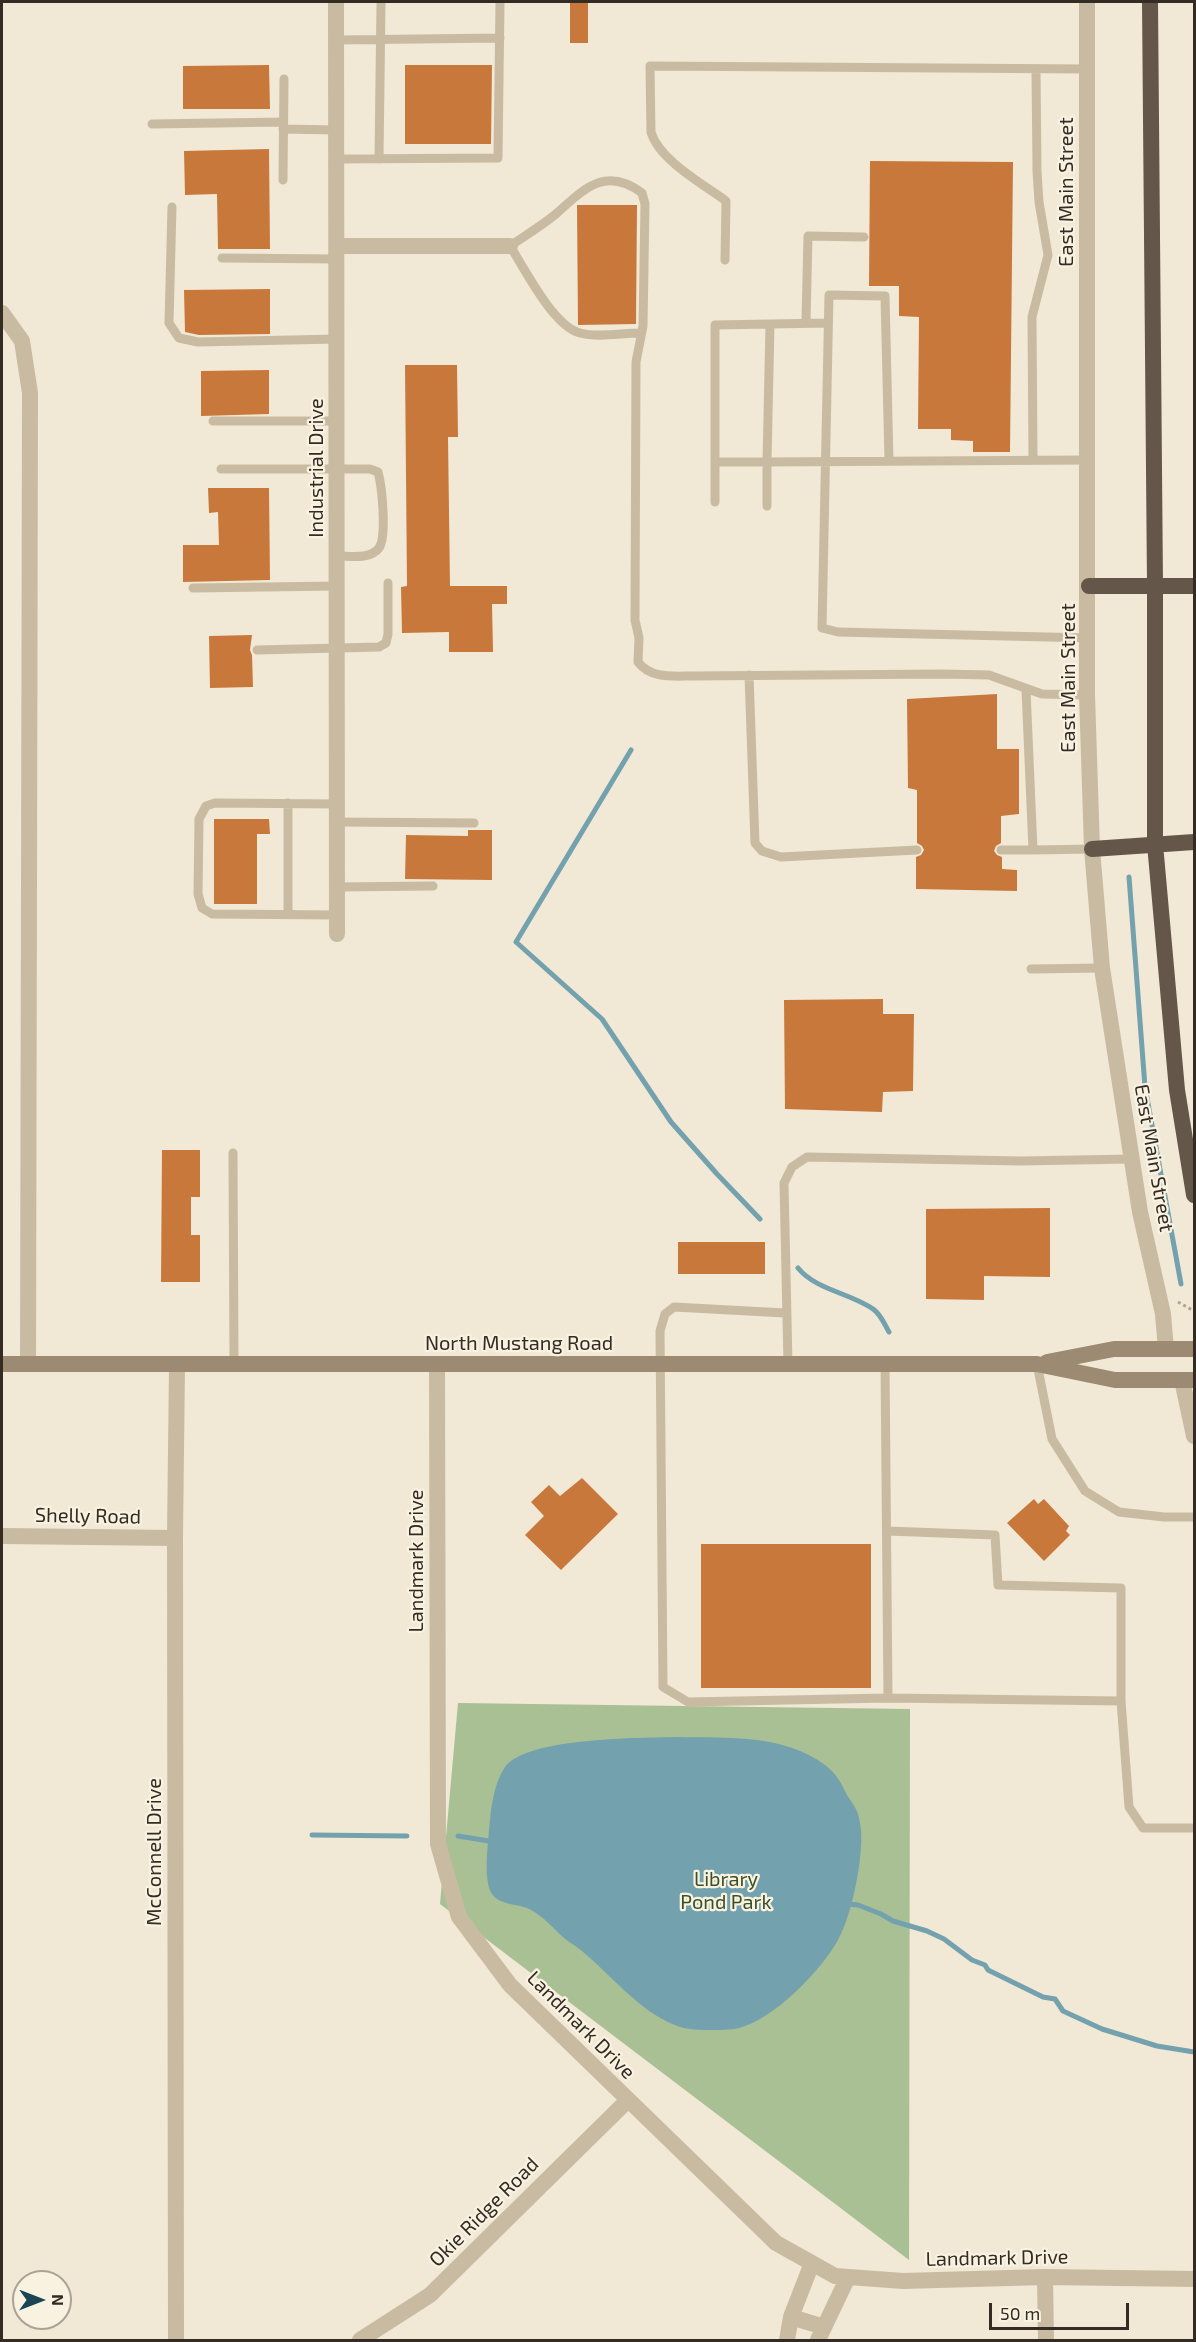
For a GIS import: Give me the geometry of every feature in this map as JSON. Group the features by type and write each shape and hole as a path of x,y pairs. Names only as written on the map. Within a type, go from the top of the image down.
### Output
{"highway":[{"name":"East Main Street","path":"1150,2 1155,844 1177,1090 1194,1195"},
{"path":"1089,586 1194,586"},
{"path":"1092,849 1194,842"}],"main road":[{"name":"North Mustang Road","path":"2,1364 1037,1364 1114,1349 1194,1349"},
{"name":"North Mustang Road","path":"1037,1364 1114,1380 1188,1380"}],"street":[{"name":"Industrial Drive","path":"336,2 337,934"},
{"name":"East Main Street","path":"1087,2 1089,586 1087,695 1092,849 1102,968 1140,1212 1163,1314 1166,1349"},
{"path":"337,252 510,246"},
{"path":"2,313 21,341 30,393 28,1364"},
{"name":"McConnell Drive","path":"176,2340 175,1538 177,1364"},
{"name":"Landmark Drive","path":"437,1364 438,1844 459,1917 510,1985 627,2101 776,2243 835,2276 903,2281 1045,2277 1194,2279"},
{"path":"1188,1380 1194,1436"},
{"name":"Shelly Road","path":"2,1536 175,1538"},
{"name":"Okie Ridge Road","path":"360,2340 430,2295 627,2101"},
{"path":"787,2340 791,2318 812,2263"},
{"path":"791,2318 821,2334 848,2277"},
{"path":"1045,2277 1046,2340"}],"lane":[{"path":"380,159 381,2"},
{"path":"336,159 498,158 500,2"},
{"path":"336,40 500,38"},
{"path":"725,260 726,201 665,155 654,141 651,132 650,66 1087,69"},
{"path":"1033,460 1032,316 1048,255 1037,171 1036,69"},
{"path":"283,180 284,79"},
{"path":"152,124 283,126 336,130"},
{"path":"641,333 579,333 564,324 545,300 510,246 556,214 573,197 604,181 619,180 642,193 645,204 644,286 641,333 636,362 634,620 639,638 638,662 645,671 658,675 988,675 1042,694 1087,695"},
{"path":"172,207 170,323 179,338 198,342 337,339"},
{"path":"806,322 808,237 864,237"},
{"path":"222,258 337,252"},
{"path":"889,461 885,296 829,295 822,628 838,632 1089,638"},
{"path":"715,502 715,325 828,323"},
{"path":"767,506 770,324"},
{"path":"213,421 337,421"},
{"path":"715,462 1087,460"},
{"path":"221,469 370,469 378,472 382,486 382,538 379,548 367,556 338,556"},
{"path":"256,650 379,647 386,643 388,634 388,583"},
{"path":"193,588 338,586"},
{"path":"749,675 755,843 762,851 781,857 916,850"},
{"path":"1026,690 1033,850"},
{"path":"337,915 212,914 202,908 198,894 199,819 206,807 215,803 338,804"},
{"path":"288,803 288,914"},
{"path":"338,822 474,823"},
{"path":"1002,850 1092,849"},
{"path":"337,887 433,886"},
{"path":"1031,969 1102,968"},
{"path":"233,1153 234,1364"},
{"path":"788,1364 785,1313 784,1183 792,1167 807,1157 1021,1161 1131,1158"},
{"path":"785,1313 674,1307 664,1314 660,1330 663,1687 688,1702 888,1698 1121,1701"},
{"path":"885,1364 888,1698"},
{"path":"1037,1364 1052,1439 1084,1491 1119,1512 1164,1517 1194,1516"},
{"path":"887,1531 995,1535 998,1585 1121,1588 1121,1701 1129,1807 1143,1828 1194,1828"}],"path":[{"path":"1189,1308 1194,1311"}],"green space":[{"name":"Library Pond Park","path":"458,1703 910,1709 909,2260 440,1904"}],"water":[{"path":"678,1737 754,1740 792,1748 809,1755 836,1775 856,1808 860,1824 861,1848 856,1885 849,1913 838,1940 820,1966 795,1992 767,2015 736,2029 688,2029 662,2019 637,2002 593,1960 540,1916 526,1908 500,1901 495,1898 489,1888 487,1863 489,1830 495,1789 505,1767 517,1757 536,1750 586,1741"}],"building":[{"path":"570,2 588,2 588,43 570,43"},
{"path":"269,65 270,109 183,109 183,66"},
{"path":"405,65 492,65 491,144 405,144"},
{"path":"269,149 270,249 218,249 217,194 185,195 184,151"},
{"path":"870,161 1013,162 1010,452 973,452 973,441 951,440 951,429 918,429 919,317 899,316 899,286 869,286"},
{"path":"577,205 637,205 636,324 578,325"},
{"path":"270,289 270,334 199,335 185,332 184,290"},
{"path":"405,365 457,365 458,437 448,437 450,586 507,586 507,604 492,604 493,652 449,652 449,632 402,633 401,587 407,586"},
{"path":"269,370 269,414 201,416 201,371"},
{"path":"208,488 269,488 270,580 183,582 183,545 219,545 218,512 209,513"},
{"path":"252,635 250,650 253,687 210,688 209,636"},
{"path":"997,694 997,749 1019,749 1019,814 1001,816 1001,843 994,851 1002,857 1002,869 1017,870 1017,891 916,889 916,857 924,850 917,843 917,790 908,788 907,699"},
{"path":"214,819 269,819 270,834 257,834 257,904 214,904"},
{"path":"468,830 492,830 492,880 405,879 406,835 468,836"},
{"path":"883,999 883,1014 914,1014 913,1091 883,1092 882,1112 785,1109 784,1000"},
{"path":"162,1150 200,1150 200,1197 191,1197 191,1235 200,1235 200,1282 161,1282"},
{"path":"1050,1208 1050,1277 984,1276 984,1300 926,1299 926,1209"},
{"path":"678,1242 765,1242 765,1274 678,1274"},
{"path":"582,1478 618,1514 561,1570 525,1535 544,1516 531,1502 549,1485 560,1496"},
{"path":"1034,1499 1038,1504 1044,1499 1069,1526 1066,1531 1070,1535 1044,1561 1007,1523"},
{"path":"701,1544 871,1544 871,1688 701,1688"}],"waterway":[{"path":"631,750 516,942 602,1019 671,1122 760,1219"},
{"path":"1129,877 1145,1087 1181,1284"},
{"path":"798,1268 814,1281 876,1311 889,1332"},
{"path":"312,1835 407,1836"},
{"path":"458,1836 495,1842"},
{"path":"847,1904 858,1905 893,1921 927,1931 944,1939 972,1960 985,1965 988,1970 1043,1997 1055,1999 1063,2011 1102,2029 1157,2046 1194,2052"}]}
